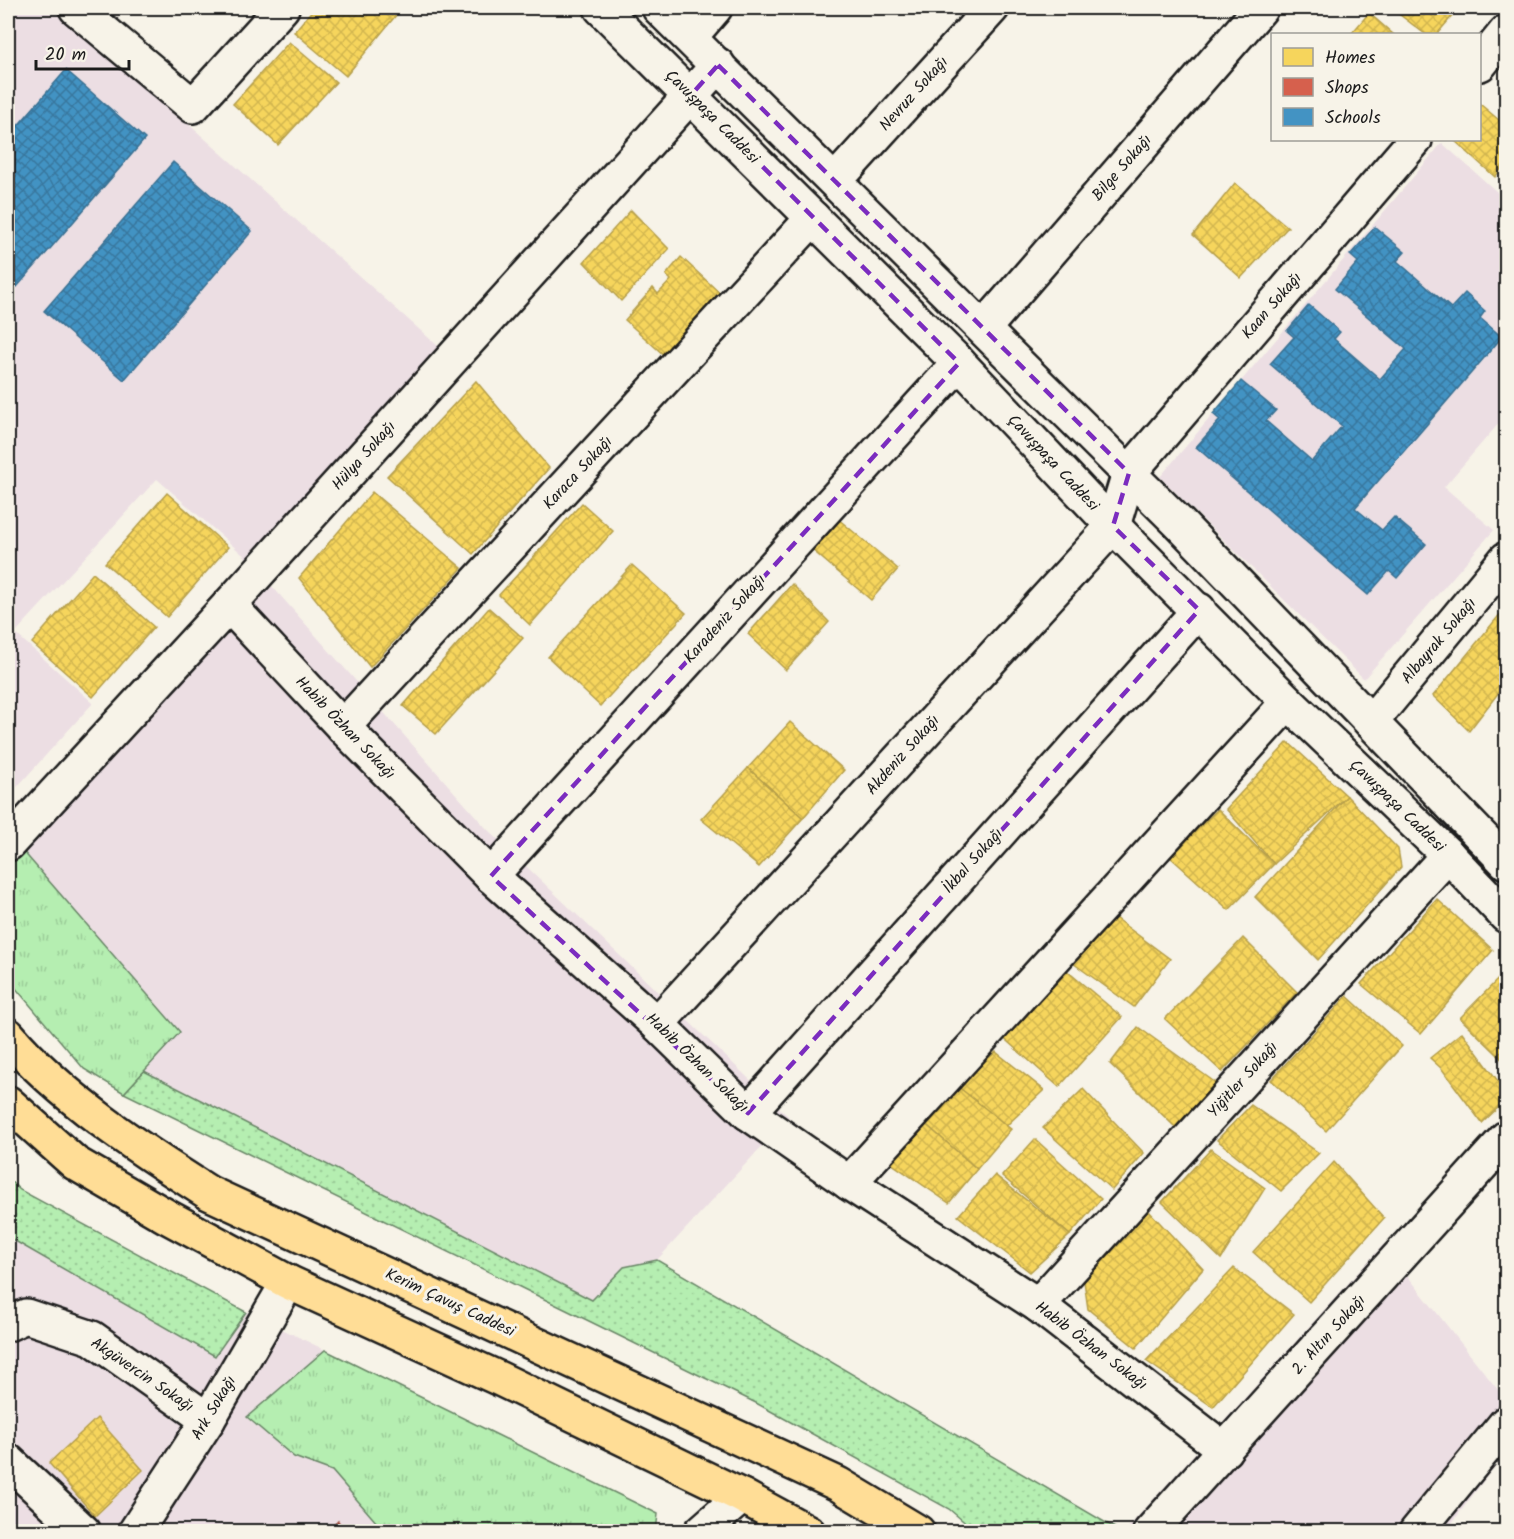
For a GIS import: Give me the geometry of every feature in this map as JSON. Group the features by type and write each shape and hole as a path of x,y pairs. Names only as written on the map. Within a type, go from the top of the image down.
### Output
{"main road":[{"name":"Kerim Çavuş Caddesi","path":"8,1035 93,1114 151,1157 209,1193 838,1484 918,1532"},
{"path":"8,1103 75,1163 166,1216 288,1282 500,1379 742,1496 807,1532"}],"street":[{"path":"76,8 193,106 282,8"},
{"name":"Çavuşpaşa Caddesi","path":"601,8 959,363 1113,526 1288,702 1448,855 1506,916"},
{"path":"659,8 1129,473 1371,722 1502,848"},
{"path":"690,37 715,8"},
{"name":"Nevruz Sokağı","path":"835,181 992,8"},
{"name":"Bilge Sokağı","path":"984,328 1261,8"},
{"path":"1481,62 1506,32"},
{"name":"Hülya Sokağı","path":"8,844 229,605 718,65"},
{"name":"Kaan Sokağı","path":"1129,473 1413,141"},
{"name":"Karaca Sokağı","path":"342,728 813,218"},
{"name":"Karadeniz Sokağı","path":"491,876 959,363"},
{"name":"Akdeniz Sokağı","path":"657,1024 1113,526 1129,473"},
{"name":"Albayrak Sokağı","path":"1371,722 1506,559"},
{"name":"Habib Özhan Sokağı","path":"229,605 342,728 491,876 657,1024 748,1113 849,1183 1038,1305 1225,1450"},
{"name":"İkbal Sokağı","path":"748,1113 1199,610"},
{"path":"849,1183 1288,702"},
{"name":"Yiğitler Sokağı","path":"1038,1305 1448,855"},
{"name":"2. Altın Sokağı","path":"1150,1532 1506,1138"},
{"name":"Ark Sokağı","path":"135,1532 208,1420 288,1282"},
{"name":"Akgüvercin Sokağı","path":"8,1324 26,1316 92,1338 208,1420"},
{"path":"1416,1532 1506,1423"},
{"path":"8,1461 84,1532"},
{"path":"701,1532 742,1496"}],"highlighted area":[{"path":"718,65 1129,473 1113,526 1199,610 748,1113 491,876 959,363 691,95"}],"shaded area":[{"path":"8,8 58,8 439,347 249,560 157,479 15,633 93,703 8,797"},
{"path":"1442,143 1506,200 1506,415 1444,487 1494,530 1364,679 1160,477"},
{"path":"263,576 487,829 789,1117 657,1260 624,1267 593,1300 144,1071 180,1032 22,850"},
{"path":"8,1237 215,1355 247,1312 325,1350 247,1418 294,1457 332,1471 377,1523 389,1531 8,1531"},
{"path":"1383,1245 1506,1400 1506,1451 1446,1531 1124,1532"}],"green space":[{"path":"22,850 180,1032 124,1093 84,1069 8,979 8,865"},
{"path":"144,1071 592,1300 624,1267 657,1260 1120,1531 975,1531 949,1509 756,1403 124,1093"},
{"path":"8,1179 20,1190 246,1312 215,1356 8,1237"},
{"path":"325,1350 658,1514 656,1531 389,1531 377,1523 332,1471 294,1457 247,1417"}],"building: Homes":[{"path":"314,8 402,8 346,76 294,32"},
{"path":"1391,8 1459,8 1438,33 1424,33"},
{"path":"1369,13 1392,33 1352,33"},
{"path":"289,42 336,82 278,145 233,104"},
{"path":"1481,105 1506,126 1506,163 1495,177 1455,141 1481,141"},
{"path":"1235,183 1288,227 1241,278 1193,235"},
{"path":"631,210 669,249 621,301 584,262"},
{"path":"681,257 723,296 666,357 625,320 653,288 658,294 671,280 666,275"},
{"path":"476,381 549,468 473,554 387,476"},
{"path":"372,492 462,568 370,667 299,578"},
{"path":"167,493 228,547 167,617 105,563"},
{"path":"582,503 613,531 530,625 499,595"},
{"path":"837,518 898,569 871,600 811,549"},
{"path":"632,565 686,613 600,706 548,657"},
{"path":"93,573 154,627 93,697 32,643"},
{"path":"792,584 829,622 786,670 748,634"},
{"path":"1506,607 1506,683 1469,731 1433,696"},
{"path":"489,608 523,638 436,734 403,706"},
{"path":"790,722 844,770 803,818 748,768"},
{"path":"1288,742 1347,796 1274,864 1226,809"},
{"path":"748,768 803,818 759,867 701,819"},
{"path":"1347,796 1398,849 1401,867 1318,960 1255,897"},
{"path":"1218,809 1274,864 1229,910 1169,856"},
{"path":"1437,899 1493,950 1421,1034 1361,984"},
{"path":"1111,915 1170,959 1134,1007 1070,961"},
{"path":"1243,938 1297,992 1222,1072 1165,1019"},
{"path":"1066,970 1122,1017 1059,1087 999,1034"},
{"path":"1506,971 1506,1047 1498,1055 1460,1018"},
{"path":"1347,996 1402,1046 1326,1131 1271,1080"},
{"path":"1138,1027 1216,1083 1175,1127 1110,1064"},
{"path":"1462,1032 1506,1092 1506,1100 1482,1123 1442,1069 1430,1058"},
{"path":"1506,1047 1506,1064 1498,1055"},
{"path":"996,1052 1044,1090 1005,1127 956,1085"},
{"path":"956,1085 1011,1129 977,1169 922,1121"},
{"path":"1083,1089 1144,1153 1112,1190 1043,1128"},
{"path":"1251,1105 1319,1153 1281,1191 1217,1140"},
{"path":"922,1121 977,1169 949,1203 888,1161"},
{"path":"1035,1139 1101,1199 1070,1235 1002,1176"},
{"path":"1211,1149 1265,1188 1221,1259 1162,1202"},
{"path":"1334,1162 1384,1218 1309,1302 1253,1252"},
{"path":"995,1175 1070,1235 1030,1272 958,1216"},
{"path":"1147,1209 1203,1269 1136,1348 1088,1309 1083,1274"},
{"path":"1234,1268 1294,1314 1213,1407 1146,1361"},
{"path":"97,1418 143,1470 95,1516 49,1463"}],"building: Shops":[{"path":"338,1521 346,1532 327,1532"}],"building: Schools":[{"path":"66,70 145,139 17,287 8,279 8,137"},
{"path":"173,162 252,231 124,380 44,311"},
{"path":"1375,227 1405,252 1397,261 1451,308 1465,293 1485,311 1480,318 1502,337 1355,508 1382,530 1394,517 1426,544 1397,578 1389,571 1368,595 1196,447 1220,420 1213,414 1241,381 1276,410 1266,421 1312,461 1342,426 1270,364 1294,337 1287,331 1309,305 1340,332 1334,339 1380,379 1406,349 1335,289 1358,262 1350,255"}]}
